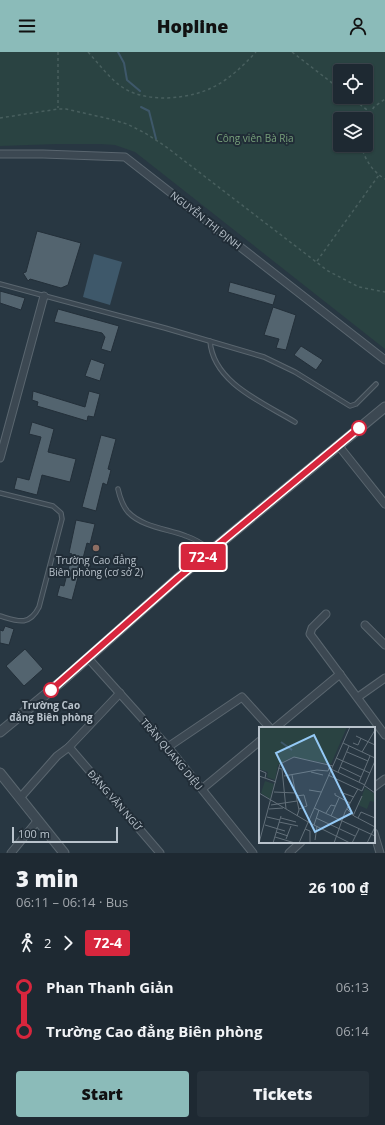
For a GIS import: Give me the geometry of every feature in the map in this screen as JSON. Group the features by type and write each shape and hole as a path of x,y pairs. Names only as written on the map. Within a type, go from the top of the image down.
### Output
{"street":[{"name":"NGUYỄN THỊ ĐỊNH","path":"0,154 125,157 385,360"},
{"path":"0,457 3,440 44,296"},
{"path":"0,732 88,658 211,550 385,407"},
{"path":"338,445 385,504"},
{"path":"326,614 312,628 310,634 385,734"},
{"path":"365,624 385,645"},
{"name":"TRẦN QUANG DIỆU","path":"88,658 168,747 253,853"},
{"path":"276,727 340,674"},
{"path":"358,698 385,678"},
{"path":"20,798 58,756 69,747 120,693"},
{"path":"168,747 242,697 269,727"},
{"path":"202,789 259,742"},
{"name":"ĐẶNG VĂN NGỮ","path":"69,747 160,853"},
{"path":"0,772 64,853"},
{"path":"375,786 385,779"},
{"path":"11,853 38,820"},
{"path":"375,836 380,853"},
{"path":"289,853 296,844"}],"lane":[{"path":"0,284 249,352 278,363 295,372 350,406 356,404 376,384"},
{"path":"210,341 212,353 216,363 229,379 253,397 295,422"},
{"path":"118,489 120,499 124,506 135,518 162,529 186,536 204,544 211,550"},
{"path":"0,493 53,506 60,513 62,519 39,607 36,613 29,619 23,621 17,621 0,616"}],"path":[{"path":"58,52 58,108"},
{"path":"88,52 123,88 152,98 182,97 197,94 215,87 240,69 256,52"},
{"path":"292,52 333,84"},
{"path":"359,104 370,112 385,99"},
{"path":"0,118 58,108 127,124 145,133 165,146 328,271 359,287 385,292"},
{"path":"364,152 366,159 374,170 385,179"},
{"path":"316,262 379,175"}],"green space":[{"name":"Công viên Bà Rịa","path":"0,52 385,52 385,349 135,152 115,145 57,144 0,146"}],"water":[{"path":"94,254 122,262 110,305 83,297"}],"building":[{"path":"37,231 81,243 68,285 61,288 30,279 28,281 23,273 26,272"},
{"path":"230,282 276,295 273,305 228,292"},
{"path":"0,291 25,298 21,310 0,303"},
{"path":"273,307 296,315 286,350 276,348 279,339 264,335"},
{"path":"58,309 119,326 111,352 101,349 105,337 102,333 54,322"},
{"path":"301,346 323,360 316,370 294,355"},
{"path":"91,359 105,364 100,381 85,376"},
{"path":"33,391 85,407 89,391 100,394 94,417 88,416 87,421 37,406 38,402 32,400"},
{"path":"32,422 54,429 48,452 76,459 70,482 42,475 37,495 14,489 17,477 29,480 41,437 29,434"},
{"path":"101,435 116,439 108,469 111,470 107,485 103,483 96,511 82,507"},
{"path":"76,520 95,524 90,544 87,543 72,600 57,596 60,585 64,586 72,554 69,553"},
{"path":"5,626 14,629 9,645 0,643 0,630 3,631"},
{"path":"25,649 43,669 24,686 6,666"}],"waterway":[{"path":"118,52 124,63 127,80 140,91"},
{"path":"141,107 149,111 156,139"}],"bus line":[{"name":"72-4","path":"51,690 178,578 359,428"}],"place":[{"name":"Trường Cao đẳng Biên phòng (cơ sở 2)","path":"96,548"},
{"name":"Trường Cao đẳng Biên phòng","path":"51,690"}]}
